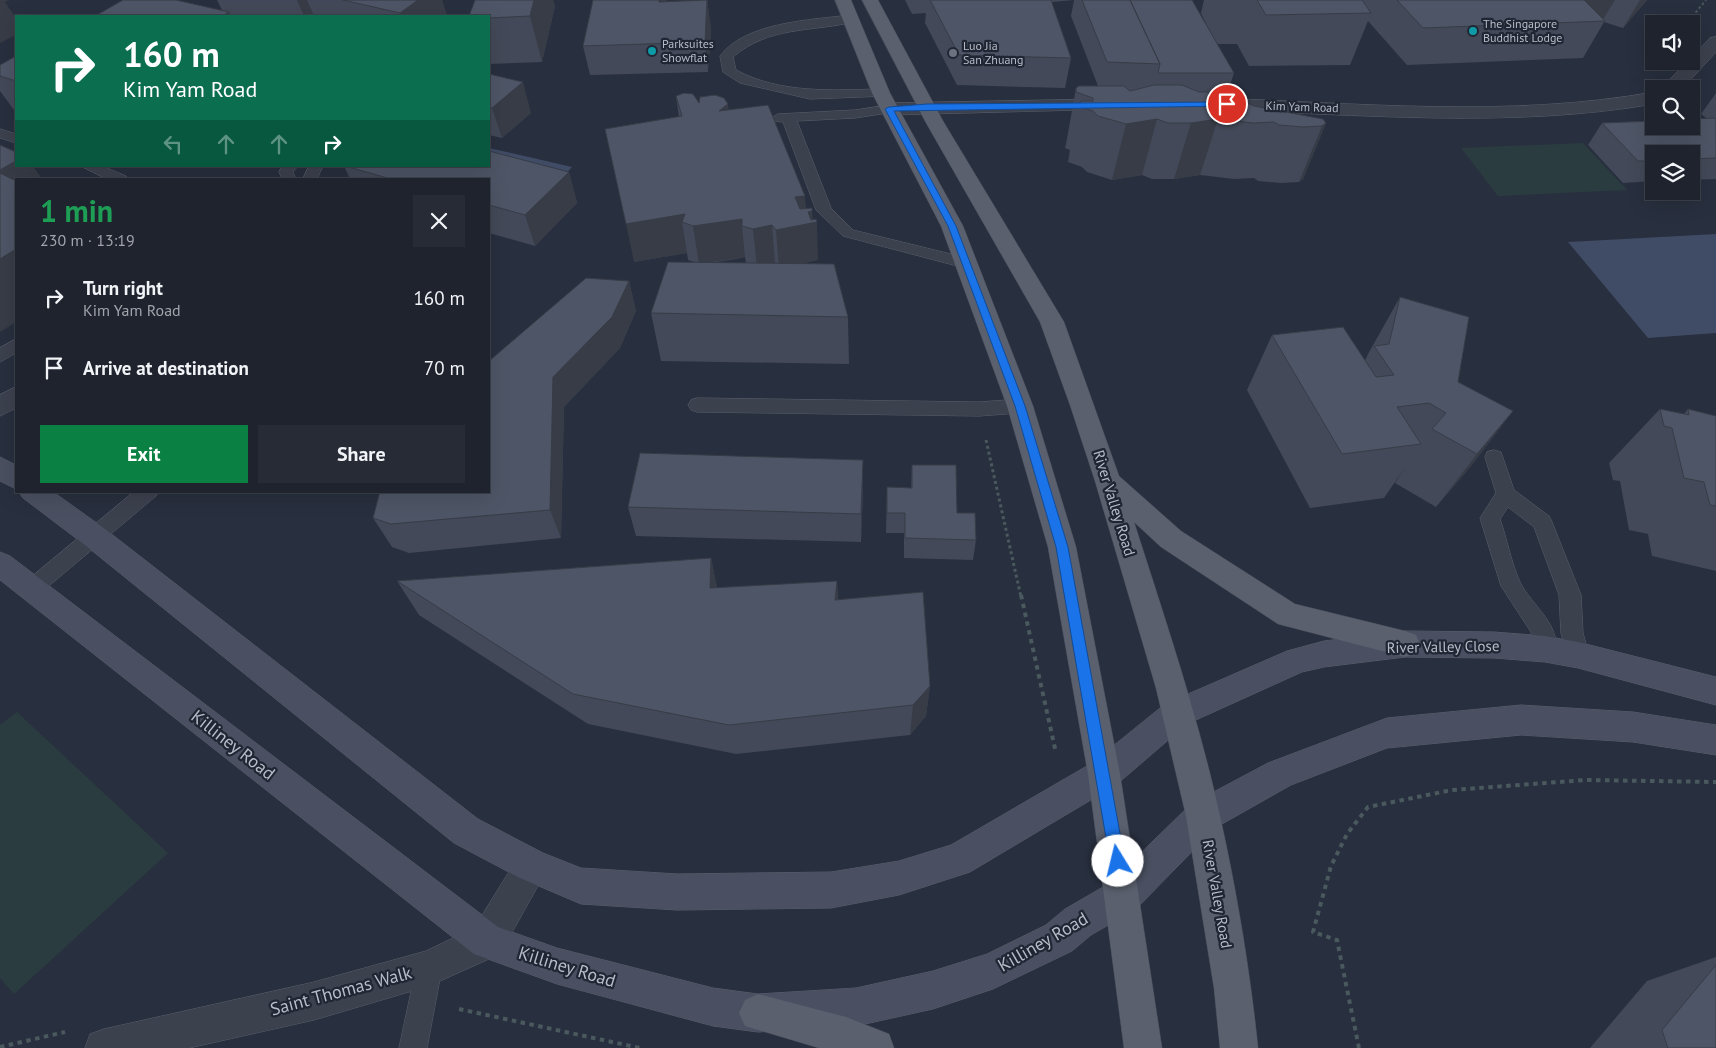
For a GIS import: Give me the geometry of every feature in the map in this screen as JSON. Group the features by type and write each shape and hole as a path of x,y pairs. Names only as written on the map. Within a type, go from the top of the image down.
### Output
{"main road":[{"path":"843,0 885,101 952,226 1020,406 1062,547 1104,774 1123,896 1143,1048"},
{"name":"River Valley Road","path":"870,0 927,107 1052,322 1108,481 1171,688 1203,816 1233,988 1239,1048"},
{"path":"1108,481 1171,539 1288,615 1405,644"},
{"path":"758,1013 846,1036 875,1048"}],"street":[{"path":"1681,80 1715,44"},
{"name":"Kim Yam Road","path":"1197,105 1508,114 1605,106 1645,99"},
{"path":"885,101 927,107 1128,105"},
{"path":"0,408 15,397"},
{"path":"0,466 15,478"},
{"path":"35,493 95,537 466,831 532,866 582,886 635,891 831,890 899,878 958,860 1104,774 1176,714"},
{"name":"Killiney Road","path":"0,564 487,941 557,966 713,1007 758,1013 856,1008 933,990 994,971 1059,938 1078,922 1123,896 1203,816"},
{"name":"River Valley Close","path":"1176,714 1298,660 1324,654 1405,644 1494,645 1545,650 1578,655 1716,691"},
{"path":"1203,816 1280,774 1387,734 1522,720 1633,727 1716,740"},
{"path":"487,941 532,866"},
{"name":"Saint Thomas Walk","path":"104,1048 314,1001 426,984 487,941"}],"lane":[{"path":"850,20 797,26 737,44 726,56 730,72 745,80 810,95 885,101"},
{"path":"761,118 789,119 885,101"},
{"path":"789,119 824,210 848,233 965,263"},
{"path":"0,133 15,139"},
{"path":"91,167 118,178"},
{"path":"289,178 286,172 290,167"},
{"path":"0,356 15,347"},
{"path":"697,405 979,409 1020,406"},
{"path":"1494,458 1506,494 1542,522 1570,595 1572,634 1578,655"},
{"path":"31,589 147,493"},
{"path":"1506,494 1490,518 1511,586 1541,629 1545,650"},
{"path":"413,1048 426,984"}],"path":[{"path":"1694,15 1706,0"},
{"path":"979,409 1058,758"},
{"path":"1359,1048 1337,940 1312,932 1331,866 1347,834 1368,806 1461,789 1586,780 1716,782"},
{"path":"426,984 640,1048"}],"shaded area":[{"path":"1583,143 1627,190 1498,196 1461,148"},
{"path":"17,712 168,853 14,994 0,978 0,725"}],"water":[{"path":"490,148 572,167 551,190 490,166"},
{"path":"1716,234 1716,333 1648,338 1568,242"}],"building":[{"path":"123,0 176,0 229,12 224,15 97,15"},
{"path":"343,0 418,0 400,13"},
{"path":"475,0 534,0 530,16 490,18 490,15 469,15"},
{"path":"593,0 659,0 659,2 707,0 705,42 583,46"},
{"path":"930,0 1051,0 1071,58 959,55"},
{"path":"1082,0 1130,0 1160,64 1107,62"},
{"path":"1130,0 1192,0 1234,73 1158,73 1160,64"},
{"path":"1257,0 1362,0 1371,13 1266,15"},
{"path":"1397,0 1584,0 1605,21 1423,28"},
{"path":"15,57 15,81 0,76 0,65"},
{"path":"490,74 523,82 492,108 490,107"},
{"path":"1154,85 1182,85 1199,92 1208,92 1211,98 1234,97 1254,106 1323,119 1326,123 1322,126 1303,127 1279,125 1274,122 1253,123 1218,119 1191,123 1168,123 1157,119 1126,124 1098,116 1093,111 1078,106 1081,101 1093,101 1093,98 1076,92 1076,88 1079,86 1124,86 1130,91"},
{"path":"684,93 693,94 699,103 700,97 715,95 724,98 728,104 719,111 768,105 805,196 795,197 800,209 812,208 812,211 808,212 811,220 816,219 817,222 776,230 772,225 753,229 742,226 742,219 693,226 682,222 685,214 626,224 605,129 682,116 676,96"},
{"path":"1700,119 1716,119 1716,158 1700,159 1700,145 1645,145 1645,161 1638,161 1602,123 1645,121 1645,135 1700,135"},
{"path":"0,145 15,152 15,162 0,170"},
{"path":"490,151 569,172 525,215 490,205 490,178 387,178 349,167 490,167"},
{"path":"0,173 15,180 15,250 0,259"},
{"path":"668,262 834,264 848,317 651,313"},
{"path":"586,278 629,281 612,317 553,377 550,510 391,524 373,518 379,493 490,493 490,360"},
{"path":"1400,297 1469,317 1458,382 1513,411 1477,454 1432,429 1446,413 1429,403 1397,407 1421,444 1342,454 1272,335 1343,327 1376,377 1394,375 1374,346 1389,344"},
{"path":"1660,409 1689,415 1688,409 1716,416 1716,506 1710,505 1704,482 1684,478 1672,428 1664,426"},
{"path":"640,453 863,460 861,514 628,507"},
{"path":"912,465 956,465 957,513 975,513 976,540 905,538 905,513 887,513 887,487 912,488"},
{"path":"711,558 710,588 837,581 835,600 923,592 930,686 913,705 729,725 573,694 397,581"},
{"path":"1716,965 1716,1048 1668,1048 1662,1030"}],"place":[{"name":"The Singapore Buddhist Lodge","path":"1473,31"},
{"name":"Parksuites Showflat","path":"652,51"},
{"name":"Luo Jia San Zhuang","path":"953,53"}],"route":[{"path":"1118,861 1062,547 1020,406 952,226 889,109 1227,104"}]}
